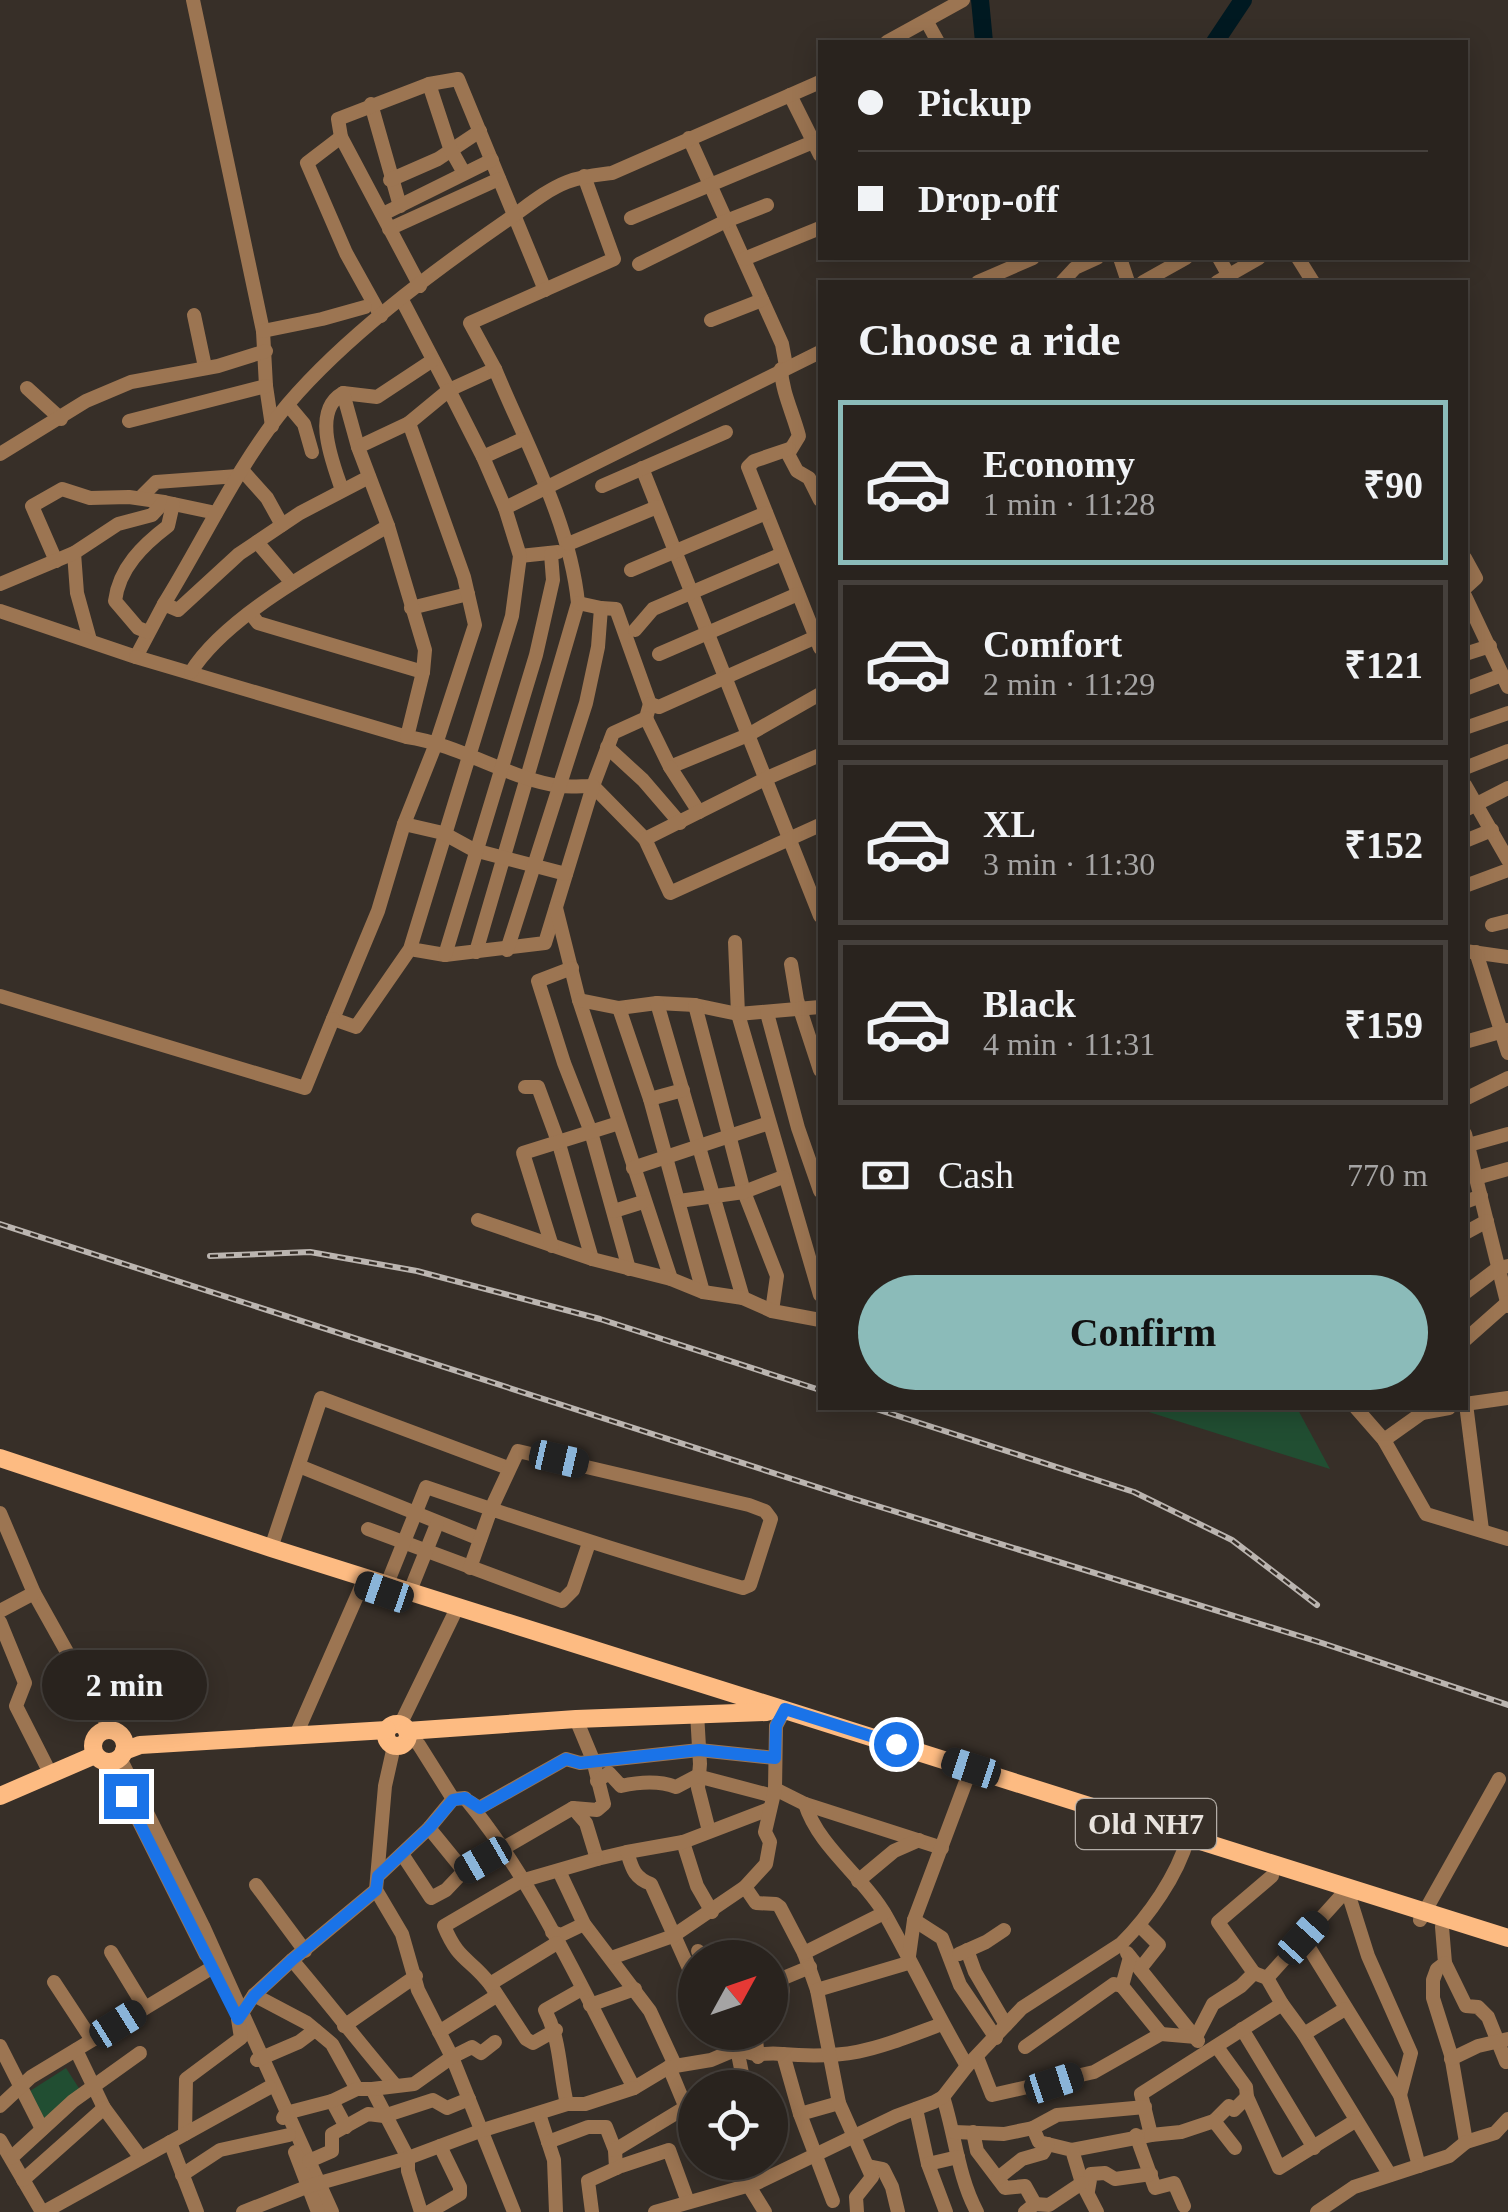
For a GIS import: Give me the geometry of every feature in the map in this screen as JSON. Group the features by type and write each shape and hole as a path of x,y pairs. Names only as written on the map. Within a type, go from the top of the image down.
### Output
{"main road":[{"path":"0,1458 364,1581 410,1591 456,1610"},
{"path":"0,1470 969,1773"},
{"path":"0,1788 46,1765 113,1746 399,1733 576,1719 778,1712"},
{"path":"0,1796 113,1746"},
{"name":"old NH7","path":"969,1773 1187,1843 1272,1876 1422,1915 1442,1927 1508,1947"},
{"name":"Old NH7","path":"1187,1843 1508,1938"}],"street":[{"path":"194,0 263,330 272,427"},
{"path":"892,40 963,0"},
{"path":"927,22 937,40"},
{"path":"420,286 341,138 338,119 429,84 458,79 545,290"},
{"path":"136,656 252,454 288,405 330,360 382,316 515,214 564,183 612,173 818,83"},
{"path":"429,84 450,148 464,173"},
{"path":"631,218 710,183 817,148 790,95"},
{"path":"371,104 400,206"},
{"path":"390,180 446,154 480,131"},
{"path":"341,138 307,163 346,253 382,316"},
{"path":"410,948 445,955 546,943 592,786 613,733 659,706 818,643 815,619 798,594 748,467 754,461 788,449 799,436 791,404 782,389 782,344 689,138"},
{"path":"383,214 492,160"},
{"path":"476,952 578,604 569,546 495,369 470,323 614,260 584,176"},
{"path":"389,230 499,180"},
{"path":"640,264 726,221 767,206"},
{"path":"744,259 818,229"},
{"path":"983,280 1028,260"},
{"path":"1064,280 1075,268 1093,260"},
{"path":"1146,280 1182,260"},
{"path":"1223,279 1256,260"},
{"path":"333,1018 356,1027 410,948 512,616 520,556 483,457 402,300"},
{"path":"711,320 762,300"},
{"path":"263,330 322,320 365,307"},
{"path":"194,315 205,367"},
{"path":"0,454 86,401 131,382 266,351"},
{"path":"505,508 818,353"},
{"path":"342,490 328,449 328,411 334,398 343,393 377,397 433,360"},
{"path":"358,447 409,423 449,390 495,369"},
{"path":"129,421 266,386"},
{"path":"26,388 60,419"},
{"path":"343,393 425,650 407,736"},
{"path":"288,405 305,425 312,452"},
{"path":"0,996 305,1088 378,912 404,824 437,742 475,625 409,423"},
{"path":"602,486 726,432"},
{"path":"483,457 524,439"},
{"path":"788,449 796,469 809,478 818,496"},
{"path":"642,468 818,911"},
{"path":"140,498 156,482 240,473 267,498 282,525"},
{"path":"164,604 178,610 239,554 282,525 369,477"},
{"path":"56,561 32,508 34,503 62,489 90,498 140,498 216,513"},
{"path":"0,584 74,554 118,524 152,515 168,503"},
{"path":"148,632 138,628 115,600 117,585 142,545 168,526 168,503"},
{"path":"520,556 551,554 658,508"},
{"path":"630,570 766,513"},
{"path":"191,672 204,652 292,583 388,526"},
{"path":"257,542 292,583"},
{"path":"74,554 77,593 90,640"},
{"path":"445,955 536,655 553,580 551,554"},
{"path":"635,630 650,611 782,554"},
{"path":"1468,563 1476,578 1468,585"},
{"path":"412,608 468,594"},
{"path":"660,654 798,594"},
{"path":"1468,602 1505,681 1468,688"},
{"path":"578,604 616,609 670,767 699,812"},
{"path":"506,950 586,704 598,647 601,608"},
{"path":"0,611 136,656 437,742 558,786 592,786 645,839 670,894 818,826"},
{"path":"251,614 258,623 423,672"},
{"path":"1468,653 1490,646"},
{"path":"670,767 748,736 818,695"},
{"path":"1468,727 1508,712"},
{"path":"608,747 680,823"},
{"path":"1468,767 1508,751"},
{"path":"645,839 818,756"},
{"path":"1508,788 1471,808 1492,830 1508,860"},
{"path":"404,824 443,833 474,850 566,874"},
{"path":"1468,840 1492,830"},
{"path":"1468,885 1508,870"},
{"path":"556,908 580,1000 671,1279"},
{"path":"1492,925 1508,921"},
{"path":"735,942 738,1014 818,1288"},
{"path":"1471,951 1508,957"},
{"path":"1471,951 1504,1031 1508,1054"},
{"path":"791,964 818,1064"},
{"path":"572,968 538,981 591,1132 628,1268"},
{"path":"580,1000 620,1008 657,1003 695,1005 738,1014 818,1007"},
{"path":"657,1003 743,1298"},
{"path":"695,1005 744,1192 777,1276 772,1311"},
{"path":"620,1008 680,1201 703,1292"},
{"path":"767,1013 818,1185"},
{"path":"1468,1041 1504,1031"},
{"path":"1468,1098 1508,1078"},
{"path":"526,1087 538,1087 592,1260"},
{"path":"650,1099 682,1090"},
{"path":"552,1246 523,1153 620,1123"},
{"path":"633,1168 769,1124"},
{"path":"1468,1142 1508,1134"},
{"path":"1468,1149 1503,1267 1508,1304 1468,1337"},
{"path":"1476,1178 1508,1169"},
{"path":"680,1201 744,1192 783,1177"},
{"path":"1468,1201 1481,1196"},
{"path":"614,1211 643,1202"},
{"path":"478,1220 592,1260 671,1279 703,1292 743,1298 772,1311 818,1320"},
{"path":"1468,1231 1487,1221"},
{"path":"1468,1291 1503,1267"},
{"path":"271,1548 321,1398 508,1468"},
{"path":"1468,1404 1508,1398"},
{"path":"1358,1410 1384,1440 1426,1514 1508,1539"},
{"path":"1384,1440 1420,1410"},
{"path":"1467,1410 1482,1530"},
{"path":"387,1584 426,1487 490,1509 590,1543 743,1588 750,1585 771,1519 765,1511 749,1505 521,1450 514,1454 490,1509 470,1568"},
{"path":"298,1466 480,1539"},
{"path":"0,1513 34,1593 98,1712 213,1967 240,2017 241,2038 186,2079 185,2134"},
{"path":"410,1591 436,1524"},
{"path":"368,1529 562,1600 573,1590 590,1543"},
{"path":"296,1735 364,1581"},
{"path":"0,1610 34,1593"},
{"path":"456,1610 399,1733 385,1786 377,1883 402,1934 418,1990 452,2057 514,2212"},
{"path":"0,1622 25,1683 16,1706 0,1713"},
{"path":"16,1706 46,1765"},
{"path":"610,1958 673,1936 745,1887 766,1864 770,1842 765,1832 772,1798 778,1712"},
{"path":"697,1713 697,1776 708,1831"},
{"path":"402,1854 431,1898 446,1890 464,1870 573,1808 597,1810 604,1804 593,1760 576,1719"},
{"path":"399,1733 502,1849 634,2088"},
{"path":"113,1746 240,2017 284,2115 289,2135 332,2212"},
{"path":"459,1799 480,1808 566,1759 580,1763 699,1750 775,1758"},
{"path":"597,1781 609,1773 621,1786 640,1782 676,1787 697,1776 805,1804 942,1848"},
{"path":"908,1963 914,1920 969,1773"},
{"path":"1422,1915 1498,1779"},
{"path":"556,2030 533,2043 526,2039 493,1990 453,1948 444,1926 521,1881 597,1859 683,1842 772,1798"},
{"path":"240,2017 254,1996 377,1883 459,1799"},
{"path":"805,1804 809,1816 884,1914 942,2024 992,2094 1094,2072 1161,2034 1196,2037"},
{"path":"573,1808 586,1823 597,1859"},
{"path":"429,1828 464,1870"},
{"path":"858,1881 894,1851 918,1840"},
{"path":"683,1842 697,1886 712,1912"},
{"path":"1122,1986 1139,1925 1187,1843"},
{"path":"627,1852 639,1880 651,1884 678,1946"},
{"path":"559,1871 584,1924 650,2012 678,2080"},
{"path":"1272,1876 1218,1922 1304,2034 1390,2175"},
{"path":"256,1885 344,2026 396,2085"},
{"path":"745,1887 756,1904 778,1905 818,1990 840,2103 872,2178 856,2197 857,2212"},
{"path":"1196,2037 1213,2004 1260,1976 1345,1898 1411,2052 1400,2095"},
{"path":"788,1975 884,1914"},
{"path":"914,1920 942,1938 960,1986 996,2038"},
{"path":"439,2032 554,1937 584,1924"},
{"path":"660,2212 750,2186 943,2096 1022,2008 1159,1945 1139,1925"},
{"path":"1442,1927 1444,1963 1466,2006 1478,2007 1488,2017 1502,2040 1506,2062"},
{"path":"950,1959 1004,1930"},
{"path":"1303,1938 1400,2095 1418,2166"},
{"path":"967,1950 1006,2025"},
{"path":"111,1952 145,2008"},
{"path":"1130,1957 1246,2092 1279,2168 1355,2121"},
{"path":"818,1990 908,1963"},
{"path":"1444,1963 1433,1980 1432,1998 1451,2059 1466,2142"},
{"path":"0,2106 76,2050 213,1967"},
{"path":"344,2026 416,1976"},
{"path":"54,1982 92,2040"},
{"path":"1025,2047 1114,1984 1122,1986 1161,2034"},
{"path":"564,2126 560,2049 556,2030 544,2010 582,1988"},
{"path":"590,2005 635,1989"},
{"path":"254,1996 315,2030 332,2044 384,2116 408,2158 408,2171 421,2212"},
{"path":"1184,2206 1174,2183 1155,2188 1143,2135 1144,2107 1140,2094 1282,2004"},
{"path":"1304,2034 1345,2009"},
{"path":"243,2212 314,2184 408,2158 480,2131 634,2088 672,2066 711,2060 733,2050 758,2057 782,2054 832,2058 872,2050 942,2024"},
{"path":"1242,2029 1314,2148"},
{"path":"259,2059 299,2042 315,2030"},
{"path":"1451,2059 1502,2040"},
{"path":"284,2115 365,2089 414,2084 452,2057 472,2047 482,2052 495,2042"},
{"path":"0,2046 42,2129"},
{"path":"76,2050 104,2108 140,2158"},
{"path":"733,2050 740,2070"},
{"path":"757,2050 758,2057"},
{"path":"11,2158 74,2101 140,2053"},
{"path":"782,2054 833,2201"},
{"path":"259,2059 309,2161 318,2212"},
{"path":"1033,2128 1040,2142 1072,2150 1143,2135 1181,2132 1214,2122 1228,2106 1234,2110 1266,2068"},
{"path":"0,2140 43,2212 270,2087"},
{"path":"916,2109 928,2164 946,2212 974,2206 943,2096"},
{"path":"309,2161 332,2151 330,2137 368,2114 384,2116 432,2100 447,2108 469,2099"},
{"path":"332,2101 346,2127"},
{"path":"800,2114 840,2103"},
{"path":"585,2104 588,2127"},
{"path":"954,2132 1004,2134 1033,2128 1057,2115 1144,2107"},
{"path":"23,2180 104,2108"},
{"path":"539,2114 554,2160 556,2212"},
{"path":"615,2150 678,2114"},
{"path":"1317,2212 1354,2187 1448,2156 1466,2142 1496,2133 1508,2119"},
{"path":"1214,2122 1234,2148"},
{"path":"548,2142 588,2127 608,2128 616,2168"},
{"path":"973,2132 977,2151 1005,2188 1025,2186 1030,2208 1049,2205 1084,2188 1091,2174 1105,2173 1115,2179 1150,2174"},
{"path":"182,2175 220,2150 289,2135"},
{"path":"170,2142 196,2212"},
{"path":"998,2178 1022,2159 1043,2153 1048,2144"},
{"path":"430,2212 460,2194 440,2146"},
{"path":"592,2212 588,2182 669,2150 688,2202"},
{"path":"1072,2150 1084,2188 1097,2212"},
{"path":"928,2164 958,2157"},
{"path":"868,2166 883,2169 898,2212"},
{"path":"749,2180 766,2212"},
{"path":"719,2193 724,2212"}],"green space":[{"path":"1142,1410 1298,1410 1330,1469"},
{"path":"66,2068 82,2093 46,2122 30,2091"}],"waterway":[{"path":"980,0 984,40"},
{"path":"1216,40 1243,0"}],"railway":[{"path":"0,1224 1508,1705"},
{"path":"210,1256 310,1252 417,1271 600,1319 818,1389"},
{"path":"879,1410 1134,1492 1232,1540 1317,1605"}],"route":[{"path":"126,1796 238,2019 254,1996 292,1960 376,1890 378,1876 453,1800 465,1798 480,1808 566,1759 580,1763 699,1750 775,1758 776,1726 785,1709 896,1744"}]}
